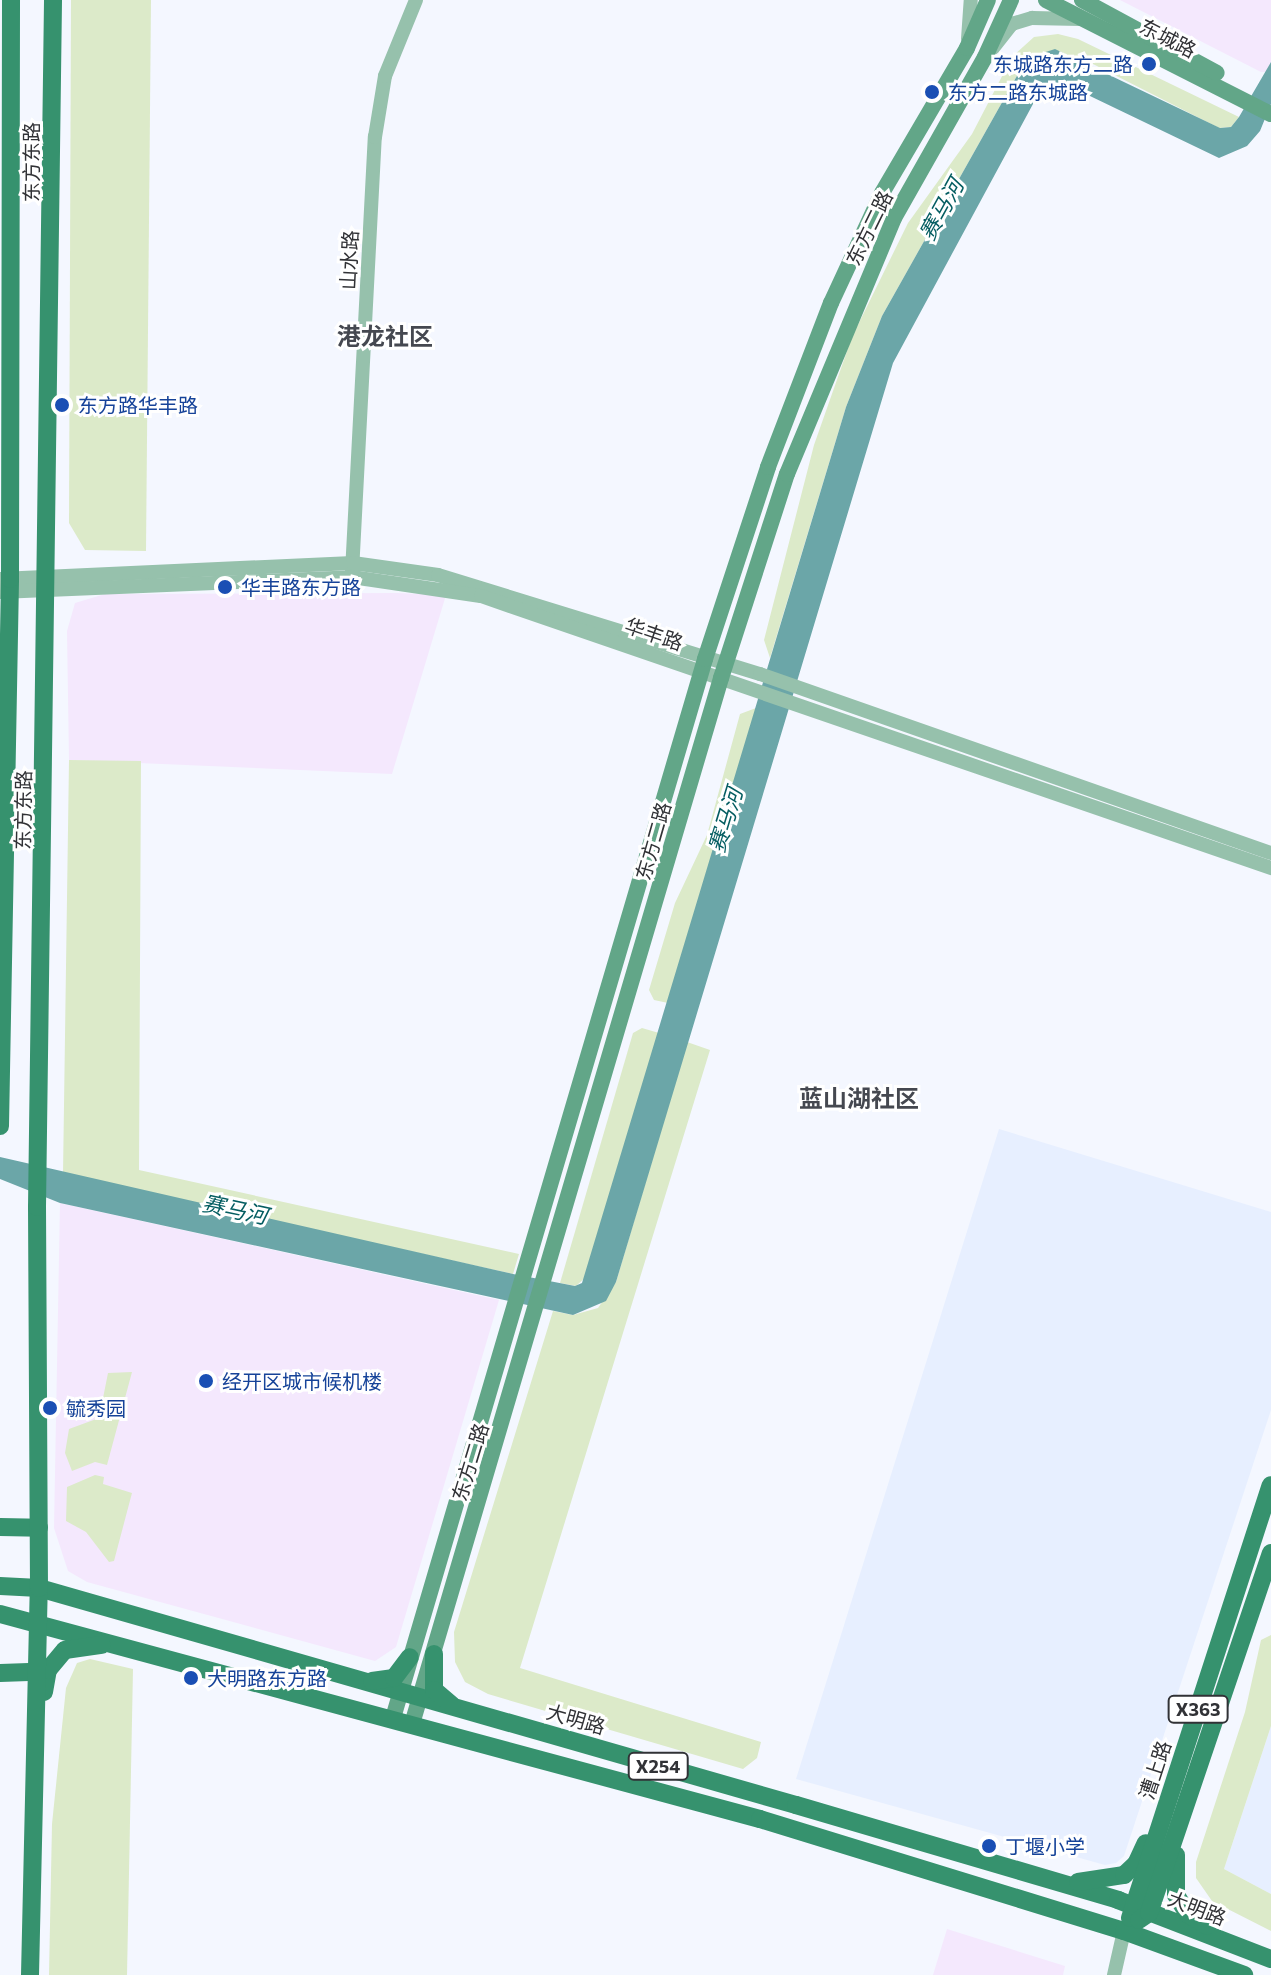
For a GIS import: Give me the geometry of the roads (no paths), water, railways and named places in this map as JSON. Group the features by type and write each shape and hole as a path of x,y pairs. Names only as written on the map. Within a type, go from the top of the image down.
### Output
{"main road":[{"name":"东方东路","path":"0,1126 11,0"},
{"name":"东方东路","path":"35,1742 39,1588 37,1207 49,581 53,0"},
{"name":"东方二路","path":"393,1718 703,665 831,303 882,193 967,48 988,0"},
{"name":"东方二路","path":"412,1724 537,1312 723,671 787,474 844,327 894,218 985,57 1011,0"},
{"name":"东城路","path":"1046,0 1087,6 1243,93 1271,114"},
{"name":"东城路","path":"1243,93 1271,102"},
{"name":"漕上路","path":"1142,1910 1178,1771 1271,1485"},
{"path":"0,1527 39,1528"},
{"name":"漕上路","path":"1142,1910 1180,1822 1271,1553"},
{"name":"大明路","path":"0,1586 39,1588 1037,1876 1142,1910 1271,1959"},
{"name":"X254","path":"0,1614 37,1620 760,1819 1124,1931 1244,1975"},
{"path":"30,1975 35,1742 48,1670 65,1650 84,1644 132,1647"},
{"path":"434,1654 434,1690 458,1709"},
{"path":"362,1681 394,1678 410,1657"},
{"path":"0,1673 36,1672"},
{"path":"1037,1876 1087,1883 1124,1875 1136,1864 1178,1771"},
{"path":"1180,1822 1173,1871 1176,1895 1188,1914 1248,1950"},
{"path":"1124,1931 1142,1910"}],"street":[{"name":"山水路","path":"352,570 375,137 385,76 416,0"},
{"path":"967,48 971,0"},
{"path":"985,57 1012,24 1087,6"},
{"name":"华丰路","path":"5,585 352,570 484,585 703,665 723,671 760,674 1271,853"},
{"name":"华丰路","path":"723,671 756,691 1271,868"},
{"path":"1114,1975 1124,1931"}],"water":[{"name":"赛马河","path":"1055,49 1220,128 1231,127 1239,117 1271,62 1271,104 1260,131 1247,146 1219,158 1065,84 1054,82 1040,91 893,363 616,1282 606,1301 573,1315 60,1203 0,1179 0,1157 513,1274 575,1286 582,1283 846,407 882,316 1027,58"}],"place":[{"name":"东城路东方二路","path":"1149,64"},
{"name":"东方二路东城路","path":"932,92"},
{"name":"东方路华丰路","path":"62,405"},
{"name":"华丰路东方路","path":"225,587"},
{"name":"经开区城市候机楼","path":"206,1381"},
{"name":"毓秀园","path":"50,1408"},
{"name":"大明路东方路","path":"191,1678"},
{"name":"丁堰小学","path":"989,1846"}],"district":[{"name":"港龙社区","path":"385,336"},
{"name":"蓝山湖社区","path":"859,1098"}]}
